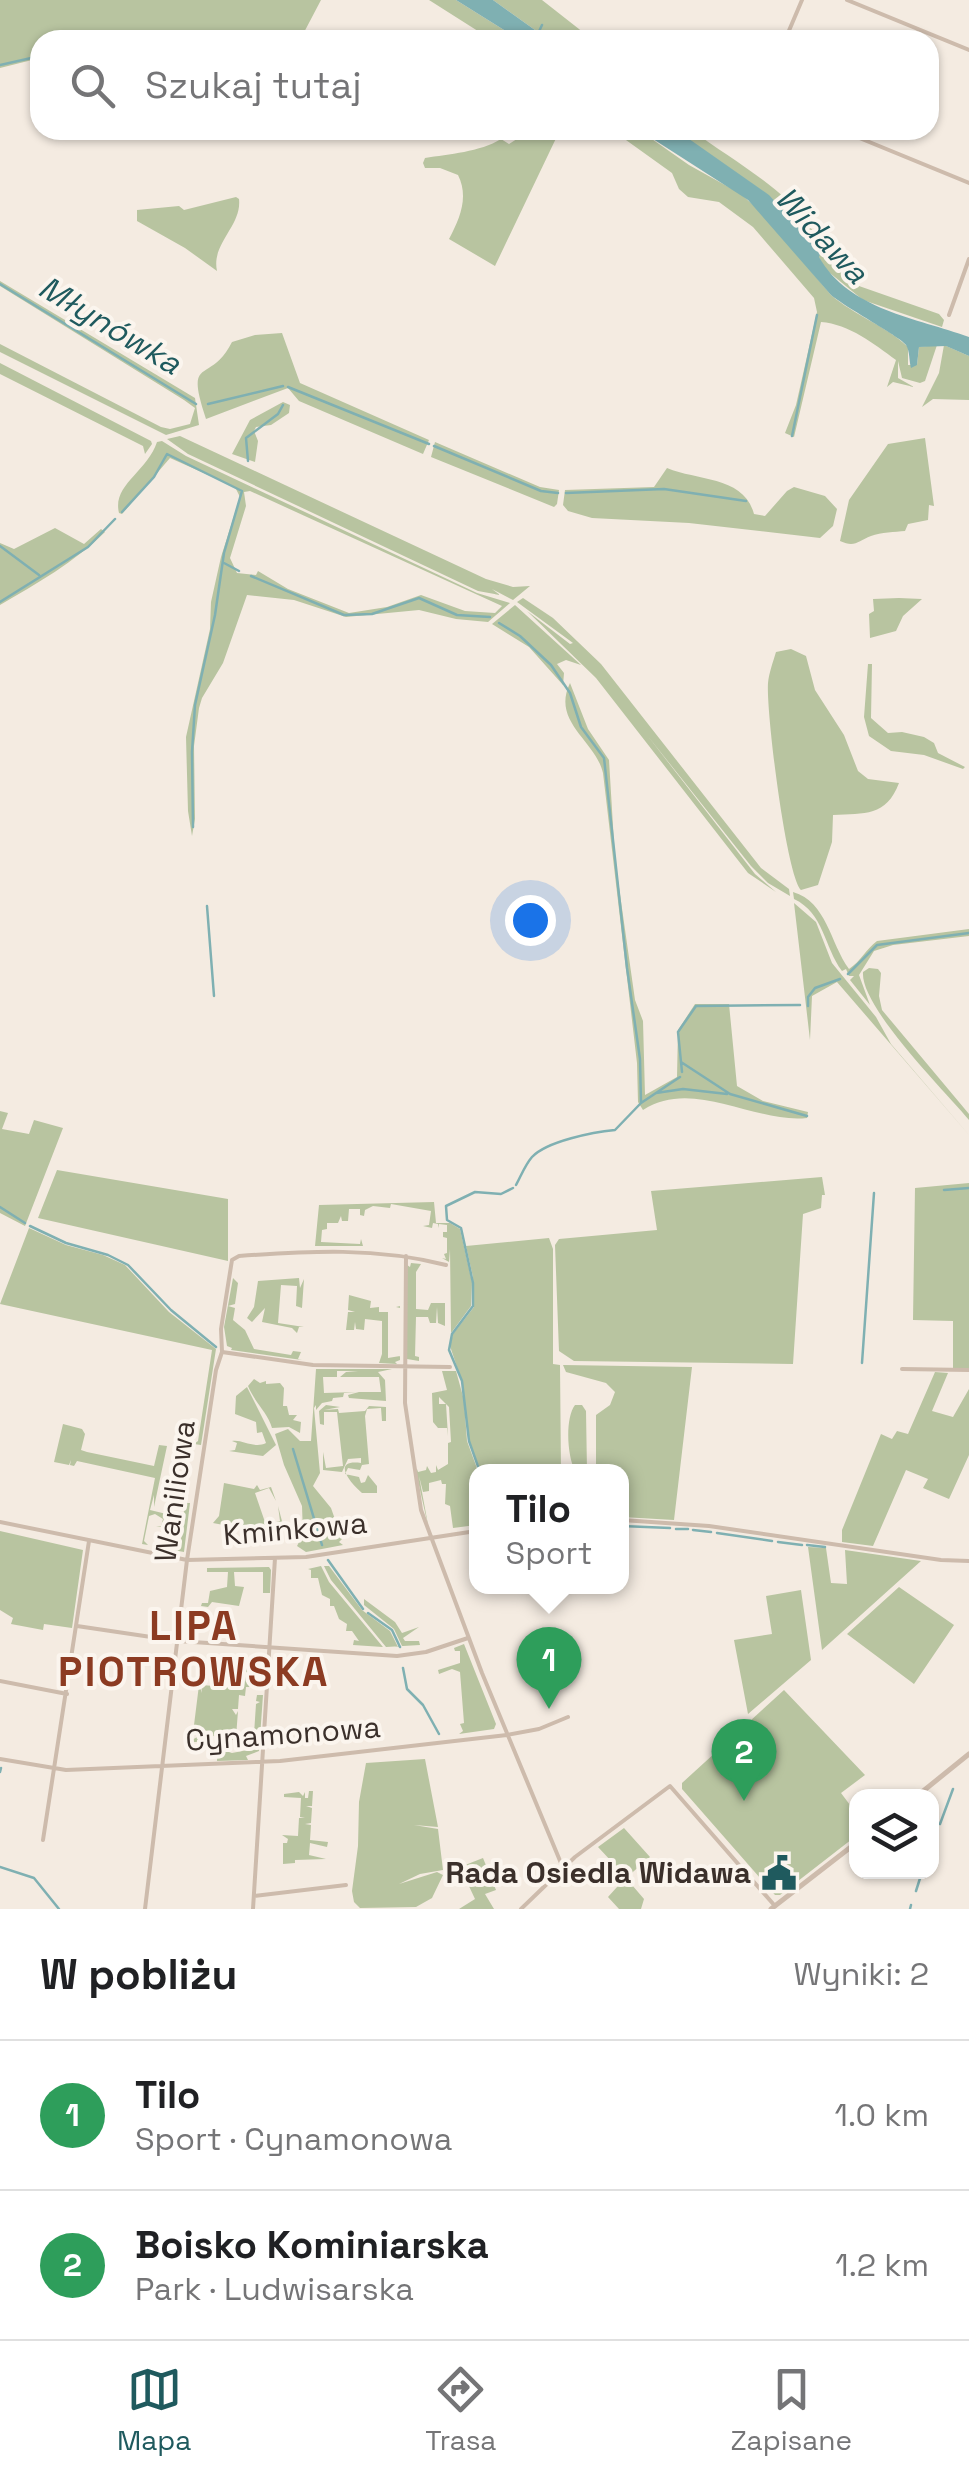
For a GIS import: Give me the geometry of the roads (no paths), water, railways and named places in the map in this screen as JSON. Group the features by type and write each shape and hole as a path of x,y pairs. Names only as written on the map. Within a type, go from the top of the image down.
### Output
{"street":[{"path":"789,30 802,0"},
{"path":"848,0 921,30"},
{"path":"939,38 969,50"},
{"path":"864,140 969,183"},
{"path":"948,315 969,259"},
{"name":"Waniliowa","path":"145,1909 187,1560 222,1352 220,1329 232,1260 239,1256 333,1250 406,1256"},
{"path":"446,1265 406,1256 405,1367 411,1460 429,1538 563,1868"},
{"path":"222,1352 313,1365 450,1367"},
{"path":"902,1369 969,1370"},
{"path":"629,1520 709,1526 969,1561"},
{"name":"Kminkowa","path":"0,1522 187,1560 306,1557 469,1533"},
{"path":"43,1840 89,1541"},
{"path":"253,1909 276,1558"},
{"path":"77,1626 178,1641 402,1656 468,1638"},
{"path":"0,1681 67,1694"},
{"name":"Cynamonowa","path":"0,1759 56,1770 264,1761 507,1735 532,1731 568,1717"},
{"path":"926,1789 969,1754"},
{"path":"521,1909 563,1868 670,1786 773,1908 849,1848"},
{"path":"254,1896 346,1885"}],"water":[{"path":"456,0 493,0 535,30 504,30"},
{"path":"655,140 691,140 769,195 821,252 819,257 832,275 848,289 886,310 969,337 969,356 946,346 919,347 917,365 911,368 906,345 831,295 748,200"}],"waterway":[{"path":"540,30 542,25"},
{"path":"0,65 30,58"},
{"name":"Młynówka","path":"0,284 196,404"},
{"path":"792,436 817,315"},
{"name":"Młynówka","path":"208,404 283,386"},
{"name":"Młynówka","path":"288,387 429,444"},
{"path":"248,461 246,438 278,414 283,405"},
{"name":"Młynówka","path":"434,446 541,491 558,493"},
{"path":"122,512 154,477 167,454 242,491 224,553 195,705 193,827"},
{"name":"Młynówka","path":"566,493 664,489 746,501"},
{"path":"0,602 88,547 115,519"},
{"path":"0,546 39,575"},
{"path":"224,563 239,571"},
{"path":"251,576 344,615 372,614 419,598 457,615 490,617"},
{"path":"499,623 520,636 551,665 570,693 581,727 604,758 640,1059 641,1103"},
{"path":"207,906 214,996"},
{"path":"848,974 877,945 969,933"},
{"path":"808,1006 808,997 815,988 840,979"},
{"path":"682,1072 678,1032 696,1006 800,1005"},
{"path":"681,1062 730,1094 807,1116"},
{"path":"516,1185 539,1151 571,1138 615,1130 641,1103 680,1077"},
{"path":"656,1093 683,1089 727,1094"},
{"path":"477,1464 469,1441 462,1381 449,1350 452,1334 473,1306 473,1283 461,1228 447,1220 446,1206 475,1192 501,1194 513,1188"},
{"path":"944,1190 969,1188"},
{"path":"862,1363 874,1193"},
{"path":"0,1207 25,1223"},
{"path":"30,1226 128,1265 171,1310 216,1347"},
{"path":"293,1449 322,1545"},
{"path":"629,1526 670,1528"},
{"path":"676,1529 688,1529"},
{"path":"693,1530 711,1532"},
{"path":"717,1533 772,1541"},
{"path":"778,1542 802,1545"},
{"path":"807,1545 825,1547"},
{"path":"328,1560 363,1609"},
{"path":"368,1613 392,1630 400,1647"},
{"path":"403,1668 407,1689 423,1705 439,1734"},
{"path":"0,1772 1,1768"},
{"path":"940,1824 953,1789"},
{"path":"0,1867 34,1878 59,1909"},
{"path":"916,1891 920,1879"},
{"path":"910,1909 911,1905"}],"place":[{"name":"Tilo","path":"549,1709"},
{"name":"Boisko Kominiarska","path":"744,1801"},
{"name":"Rada Osiedla Widawa","path":"779,1873"}],"district":[{"name":"LIPA PIOTROWSKA","path":"194,1649"}],"water label":[{"name":"Widawa","path":"822,235"}]}
